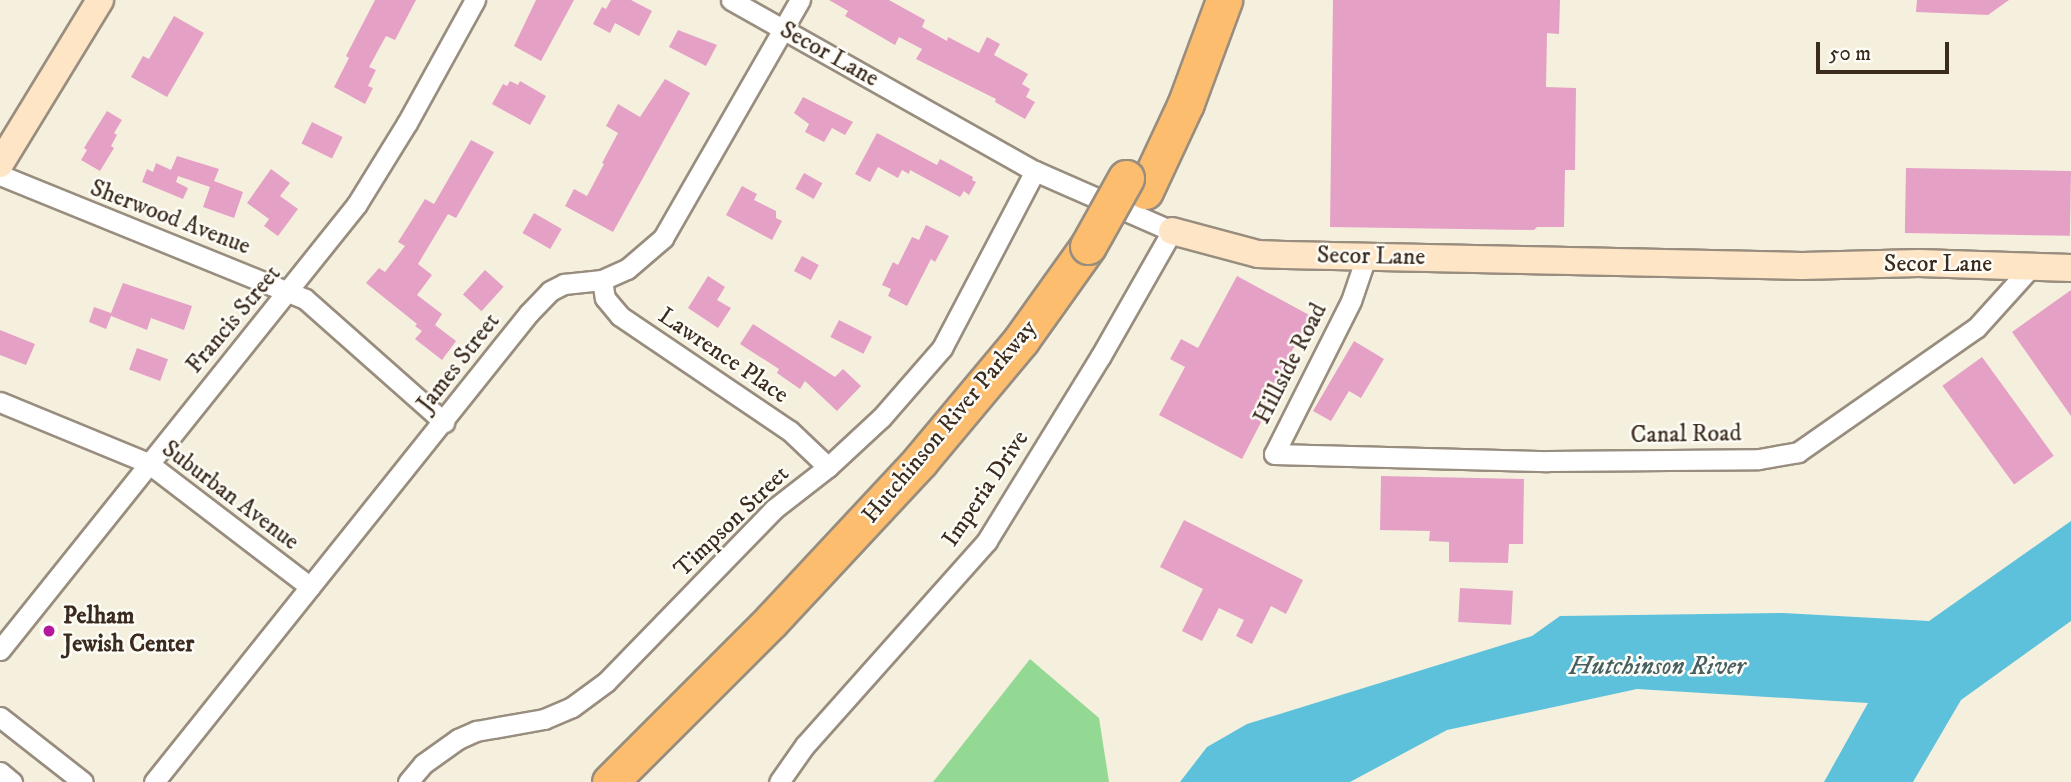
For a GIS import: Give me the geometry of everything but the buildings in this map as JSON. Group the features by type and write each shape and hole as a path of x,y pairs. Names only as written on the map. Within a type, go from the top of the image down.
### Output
{"highway":[{"name":"Hutchinson River Parkway","path":"1135,185 1199,0"},
{"name":"Hutchinson River Parkway","path":"641,782 798,625 916,498 1035,357 1186,103 1224,0"},
{"name":"Hutchinson River Parkway","path":"610,782 780,612 920,461 1098,252"}],"street":[{"path":"0,164 100,0"},
{"name":"Francis Street","path":"0,650 338,229 379,170 475,0"},
{"name":"Secor Lane","path":"731,0 1035,171 1085,196 1172,231 1258,254 1802,266 1920,263 2071,268"},
{"name":"James Street","path":"154,782 551,291 564,284 602,280 627,269 663,238 800,0"},
{"name":"Timpson Street","path":"408,782 423,764 458,739 475,731 544,719 572,707 606,682 774,509 828,467 881,418 942,348 1035,171"},
{"name":"Sherwood Avenue","path":"0,175 305,299 444,422"},
{"name":"Imperia Drive","path":"779,782 805,745 987,541 1100,358 1172,231"},
{"name":"Hillside Road","path":"1274,454 1351,301 1367,257"},
{"name":"Canal Road","path":"1274,454 1548,461 1759,459 1798,452 1976,328 2032,266"},
{"name":"Lawrence Place","path":"602,280 605,298 620,316 790,431 828,467"},
{"name":"Suburban Avenue","path":"0,402 148,463 310,587"},
{"path":"0,717 83,782"},
{"path":"0,772 12,782"}],"green space":[{"path":"1030,659 1099,718 1109,782 933,782"}],"water":[{"name":"Hutchinson River","path":"2071,521 2071,621 1961,700 1913,782 1824,782 1868,703 1637,689 1447,730 1350,782 1180,782 1207,747 1247,724 1532,636 1560,616 1783,613 1929,621"}],"place":[{"name":"Pelham Jewish Center","path":"49,631"}]}
